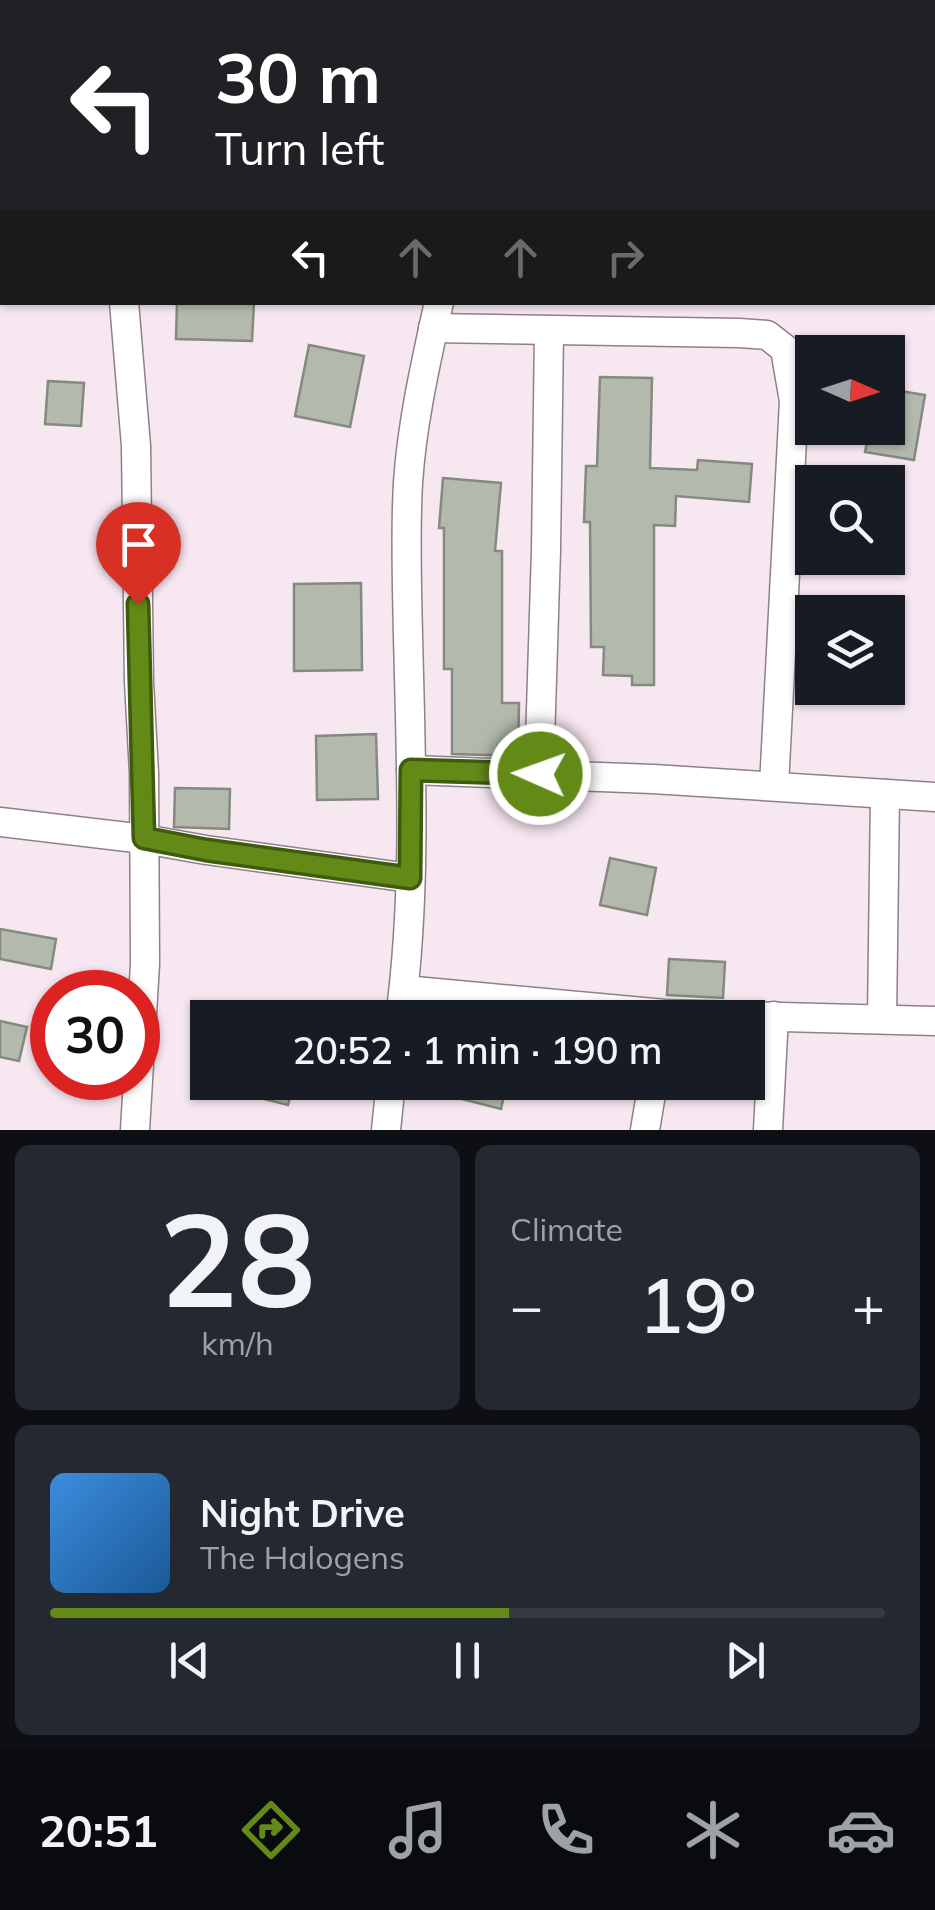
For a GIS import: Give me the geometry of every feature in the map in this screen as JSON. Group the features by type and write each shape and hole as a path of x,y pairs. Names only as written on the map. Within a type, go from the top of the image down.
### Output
{"street":[{"path":"124,305 136,446 144,838 145,964 135,1130"},
{"path":"402,1000 410,878 408,482 416,415 436,315 549,331 739,333 767,336 786,348 794,401 774,786"},
{"path":"540,774 549,331"},
{"path":"411,770 935,797"},
{"path":"882,1019 885,794"},
{"path":"0,822 144,838 410,878"},
{"path":"765,1016 935,1020"},
{"path":"768,1130 774,1016"},
{"path":"386,1130 389,1100"},
{"path":"645,1130 650,1100"}],"building":[{"path":"177,305 254,305 252,341 176,339"},
{"path":"309,345 364,356 350,427 295,416"},
{"path":"600,377 652,378 650,468 697,470 698,460 752,464 749,502 676,496 675,526 654,525 654,685 632,685 632,676 603,675 604,647 591,647 590,522 584,522 586,466 597,466"},
{"path":"48,381 84,383 81,426 45,424"},
{"path":"905,392 925,395 914,460 865,452 866,445 905,445"},
{"path":"443,478 501,483 495,551 502,551 502,703 519,703 518,756 452,754 452,669 444,669 444,528 439,528"},
{"path":"361,583 362,670 294,671 294,584"},
{"path":"376,734 378,799 317,800 316,736"},
{"path":"175,788 230,789 229,829 174,827"},
{"path":"610,858 656,868 647,915 600,905"},
{"path":"0,929 56,939 51,969 0,959"},
{"path":"669,959 725,962 723,998 667,995"},
{"path":"0,1021 27,1027 19,1061 0,1057"},
{"path":"466,1100 503,1100 501,1109"}],"route":[{"path":"138,604 144,838 410,878 411,770 540,774"}]}
